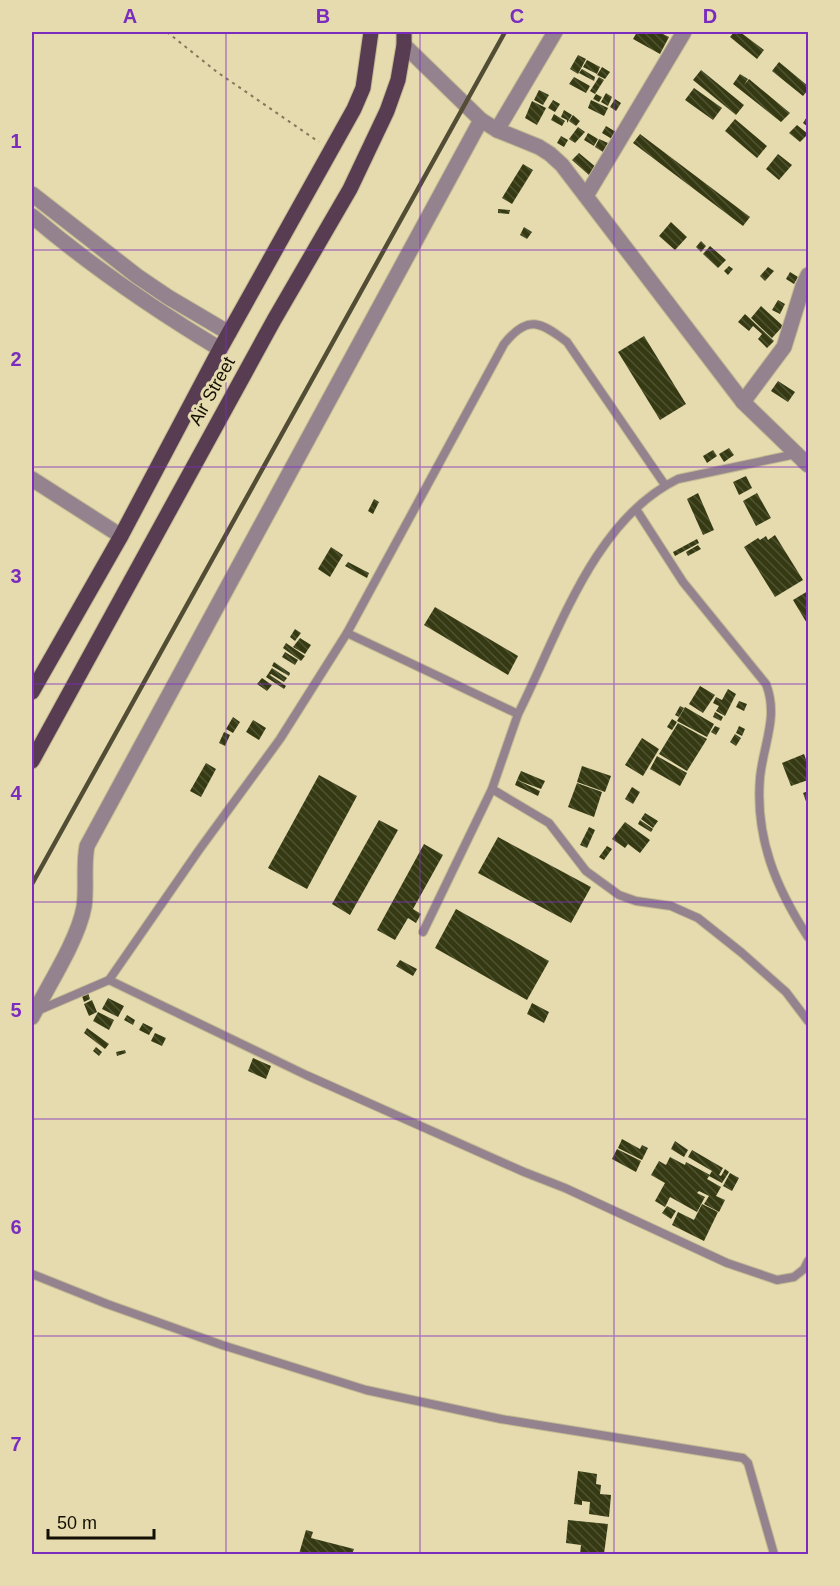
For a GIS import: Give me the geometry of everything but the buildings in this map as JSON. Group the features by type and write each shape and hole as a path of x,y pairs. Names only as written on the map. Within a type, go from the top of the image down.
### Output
{"main road":[{"name":"Air Street","path":"32,692 121,536 220,349 331,151 363,88 371,32"},
{"name":"Air Street","path":"32,761 274,320 350,189 387,111 398,80 404,38"}],"street":[{"path":"497,130 555,32"},
{"path":"586,196 684,32"},
{"path":"404,38 481,120 497,130 550,154 562,165 743,402 808,465"},
{"path":"33,1014 77,930 84,907 84,859 87,846 481,120"},
{"path":"32,194 144,281 229,333"},
{"path":"32,216 70,249 126,290 220,349"},
{"path":"743,402 784,347 808,275"},
{"path":"32,479 121,536"}],"lane":[{"path":"33,1014 110,980 199,850 280,739 347,633 492,365 515,330 530,324 547,326 567,342 665,486"},
{"path":"423,932 492,789 518,714 574,593 613,534 636,509 665,486 678,479 797,453"},
{"path":"636,509 683,582 766,684 772,699 771,721 760,777 759,812 764,845 788,906 808,937"},
{"path":"347,633 518,714"},
{"path":"492,789 549,823 586,871 619,895 636,901 671,906 698,918 786,992 808,1021"},
{"path":"110,980 306,1075 565,1188 727,1263 777,1280 795,1277 804,1269 808,1261"},
{"path":"32,1274 107,1304 222,1345 366,1390 501,1419 743,1458 748,1463 774,1554"}],"path":[{"path":"167,32 218,72 331,151"}],"railway":[{"path":"32,884 505,32"}]}
